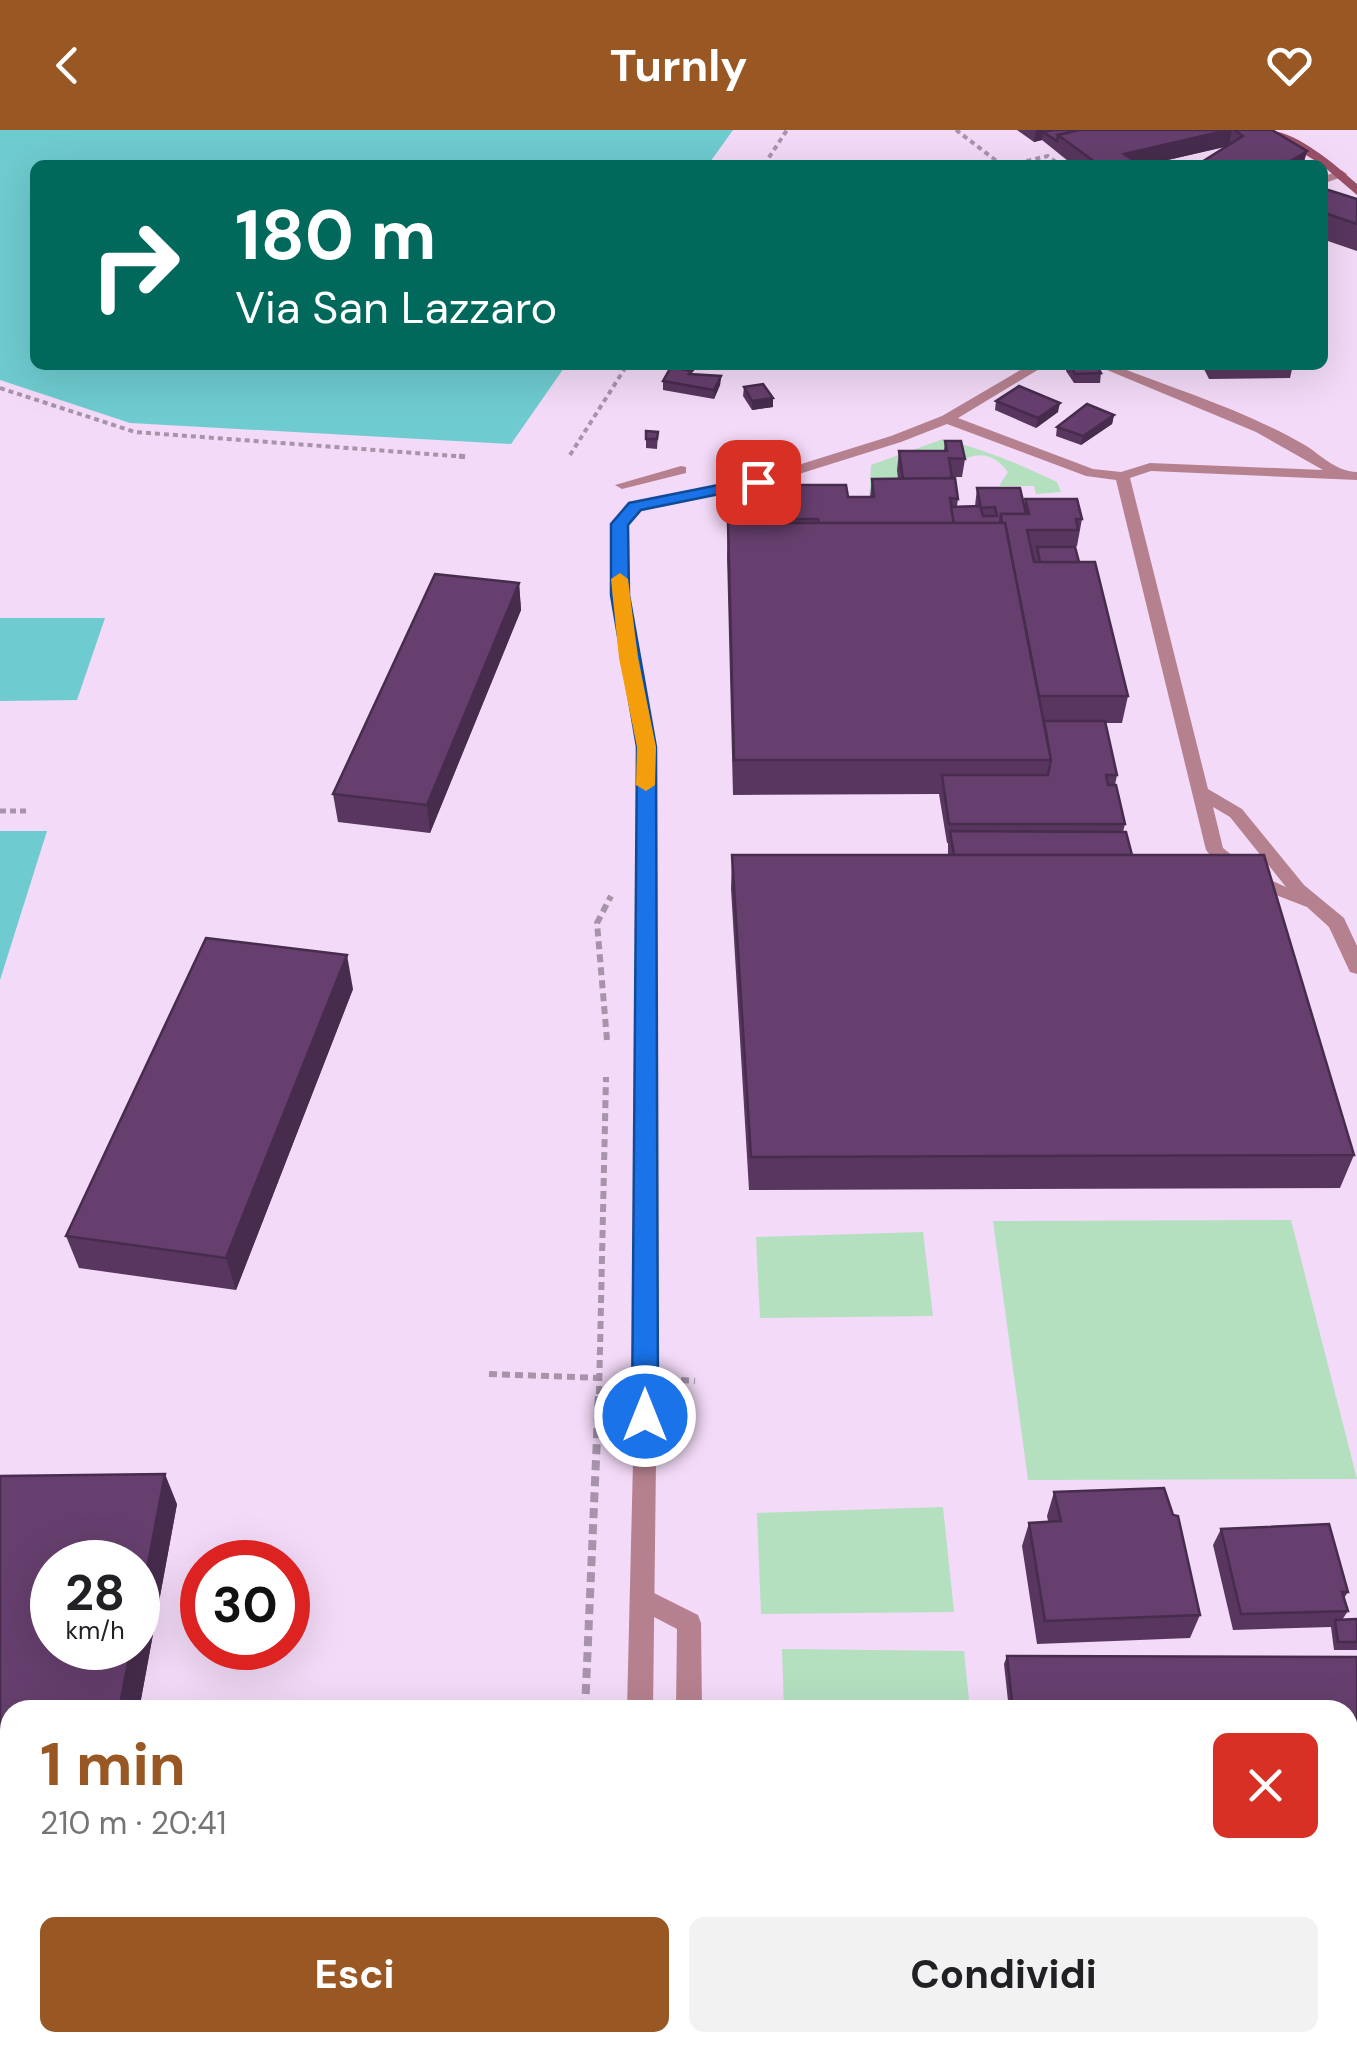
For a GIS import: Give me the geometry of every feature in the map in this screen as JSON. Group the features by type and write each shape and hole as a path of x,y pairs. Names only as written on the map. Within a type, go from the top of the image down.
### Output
{"street":[{"path":"1272,130 1319,160"},
{"path":"1328,166 1357,191"},
{"path":"1328,179 1341,174"},
{"path":"640,1700 646,1379 646,747 620,595 619,524 635,506 774,478 896,440 947,419 1030,370"},
{"path":"1114,370 1309,453 1323,460 1336,474"},
{"path":"947,419 1075,469 1122,476 1150,467 1357,476"},
{"path":"622,485 680,470"},
{"path":"1122,476 1216,850 1225,863 1268,888 1311,902"},
{"path":"1199,791 1236,813 1311,902 1337,923 1357,967"},
{"path":"642,1598 689,1623 688,1700"}],"path":[{"path":"767,160 788,130"},
{"path":"956,130 995,160"},
{"path":"570,455 625,370"},
{"path":"0,388 134,432 468,457"},
{"path":"0,811 29,811"},
{"path":"607,1042 597,923 614,890"},
{"path":"585,1700 600,1378 607,1061"},
{"path":"490,1374 696,1381"}],"shaded area":[{"path":"0,130 733,130 712,160 30,160 30,370 563,370 511,444 130,423 0,380"},
{"path":"943,439 1029,469 1057,482 1061,492 1036,494 1034,486 999,486 1008,472 994,459 980,455 952,467 901,505 869,505 871,465"},
{"path":"0,618 105,618 77,700 0,701"},
{"path":"0,831 47,831 0,980"},
{"path":"1291,1220 1357,1479 1028,1480 993,1221"},
{"path":"923,1232 933,1316 760,1318 756,1237"},
{"path":"943,1507 954,1612 761,1614 757,1513"},
{"path":"782,1649 964,1651 969,1700 784,1700"}],"building":[{"path":"1080,130 1058,135 1057,141 1043,132"},
{"path":"1080,130 1228,130 1124,154 1133,160 1092,160 1058,135"},
{"path":"1234,130 1272,130 1307,151 1292,160 1205,160 1243,136"},
{"path":"1328,190 1357,199 1357,224 1328,214"},
{"path":"669,370 721,376 714,390 663,381"},
{"path":"1073,370 1101,373 1075,374"},
{"path":"763,384 773,398 752,401 744,387"},
{"path":"1019,386 1060,403 1038,418 996,401"},
{"path":"1087,404 1114,415 1083,436 1057,427"},
{"path":"646,431 658,432 657,439 646,439"},
{"path":"945,441 961,441 965,459 949,458 952,478 903,479 899,451 947,451"},
{"path":"955,478 958,499 950,498 954,523 761,519 760,485 846,485 848,497 874,497 872,479"},
{"path":"977,488 1020,488 1026,514 1001,514 1000,523 954,523 951,507 980,506 983,516 997,516 995,507 981,508"},
{"path":"1025,499 1077,499 1082,519 1076,519 1078,530 1027,530 1034,562 1095,562 1128,696 1039,696 1001,514 1029,514"},
{"path":"728,523 1005,523 1051,760 734,760"},
{"path":"1037,547 1075,547 1079,562 1040,562"},
{"path":"435,574 519,583 427,805 333,794"},
{"path":"1044,721 1105,721 1117,775 1106,775 1108,785 1116,785 1125,824 949,824 942,775 1048,775 1051,760"},
{"path":"950,831 1126,832 1132,855 954,855"},
{"path":"732,855 1264,855 1354,1155 751,1157"},
{"path":"206,938 347,955 226,1258 66,1236"},
{"path":"165,1474 152,1540 30,1540 30,1670 127,1670 121,1700 0,1700 0,1476"},
{"path":"1164,1488 1173,1515 1178,1516 1200,1615 1045,1621 1029,1523 1061,1521 1054,1492"},
{"path":"1329,1524 1348,1592 1342,1592 1348,1611 1241,1614 1221,1529"},
{"path":"1357,1619 1357,1642 1338,1642 1335,1620"},
{"path":"1007,1656 1357,1657 1357,1700 1012,1700"}],"slow traffic":[{"path":"620,579 628,658 646,747 646,785"}],"route":[{"path":"645,1416 646,747 620,595 619,524 635,506 758,482"}]}
